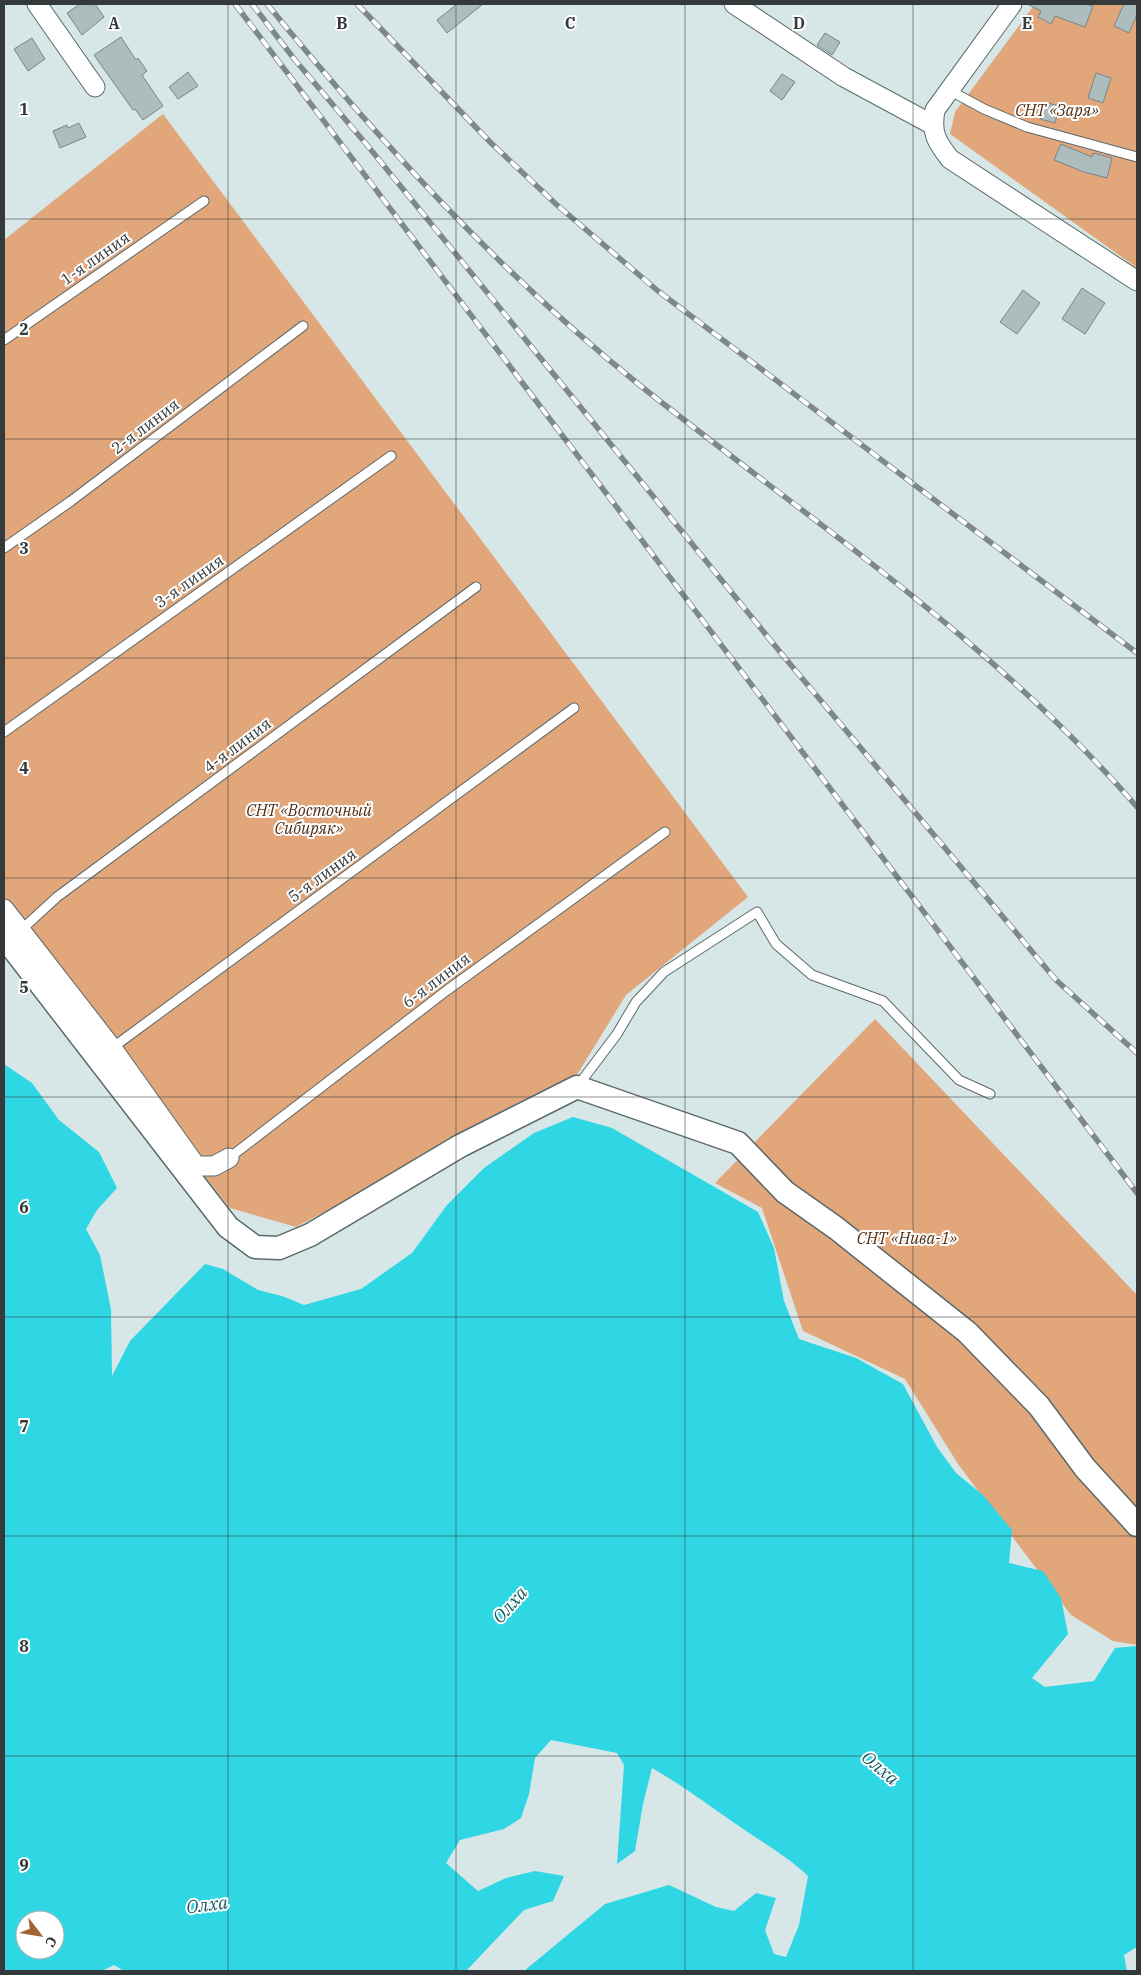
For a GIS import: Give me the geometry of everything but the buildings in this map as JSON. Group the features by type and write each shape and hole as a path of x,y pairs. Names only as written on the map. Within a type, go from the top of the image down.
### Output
{"street":[{"path":"37,4 95,87"},
{"path":"734,4 844,76 933,125"},
{"path":"1012,4 935,110 933,125 937,142 950,159 1137,281"},
{"path":"4,909 10,943 228,1227 255,1247 279,1248 310,1235 460,1146 577,1087 738,1143 785,1192 836,1228 967,1332 1039,1406 1085,1468 1137,1525"},
{"path":"10,943 112,1048 196,1166 214,1166 229,1158"}],"lane":[{"path":"949,90 984,109 1027,127 1137,157"},
{"name":"1-я линия","path":"4,340 204,201"},
{"name":"2-я линия","path":"4,548 71,501 303,326"},
{"name":"3-я линия","path":"4,732 391,456"},
{"name":"4-я линия","path":"10,943 57,897 476,587"},
{"name":"5-я линия","path":"112,1048 574,708"},
{"name":"6-я линия","path":"229,1158 446,991 665,832"},
{"path":"577,1087 617,1034 636,1002 664,972 757,912 776,944 812,975 884,1001 959,1080 990,1094"}],"green space":[{"name":"СНТ «Заря»","path":"1035,4 1137,4 1137,268 950,134 955,112"},
{"name":"СНТ «Восточный Сибиряк»","path":"163,114 748,897 626,995 575,1078 296,1227 230,1208 7,930 4,934 4,240"},
{"name":"СНТ «Нива-1»","path":"875,1019 1137,1295 1137,1645 1113,1641 1071,1615 958,1464 905,1379 803,1331 762,1208 715,1183"}],"water":[{"name":"Олха","path":"4,1064 32,1083 59,1120 99,1152 117,1188 97,1210 86,1229 100,1255 111,1309 112,1376 130,1341 205,1264 223,1269 258,1290 282,1296 304,1305 361,1289 412,1253 447,1205 484,1168 534,1133 573,1117 612,1128 758,1212 774,1248 784,1301 799,1339 856,1358 903,1384 937,1447 956,1473 983,1495 1012,1530 1009,1563 1043,1571 1061,1598 1068,1634 1032,1678 1045,1687 1094,1681 1115,1648 1137,1646 1137,1947 1124,1955 1127,1971 524,1971 605,1904 669,1885 716,1907 734,1911 756,1893 776,1898 765,1930 774,1954 786,1957 799,1925 808,1876 781,1854 652,1768 643,1804 635,1851 617,1864 624,1765 617,1753 551,1740 535,1758 529,1794 521,1818 504,1829 460,1840 446,1863 478,1891 506,1878 535,1871 564,1876 553,1901 524,1910 466,1971 124,1971 114,1965 102,1971 4,1971"}],"railway":[{"path":"235,4 1137,1193"},
{"path":"252,4 295,60 367,145 785,658 1056,980 1137,1053"},
{"path":"267,4 398,156 444,205 540,299 642,387 900,586 963,637 1024,691 1082,747 1137,807"},
{"path":"357,4 491,143 557,205 658,291 1137,653"}]}
